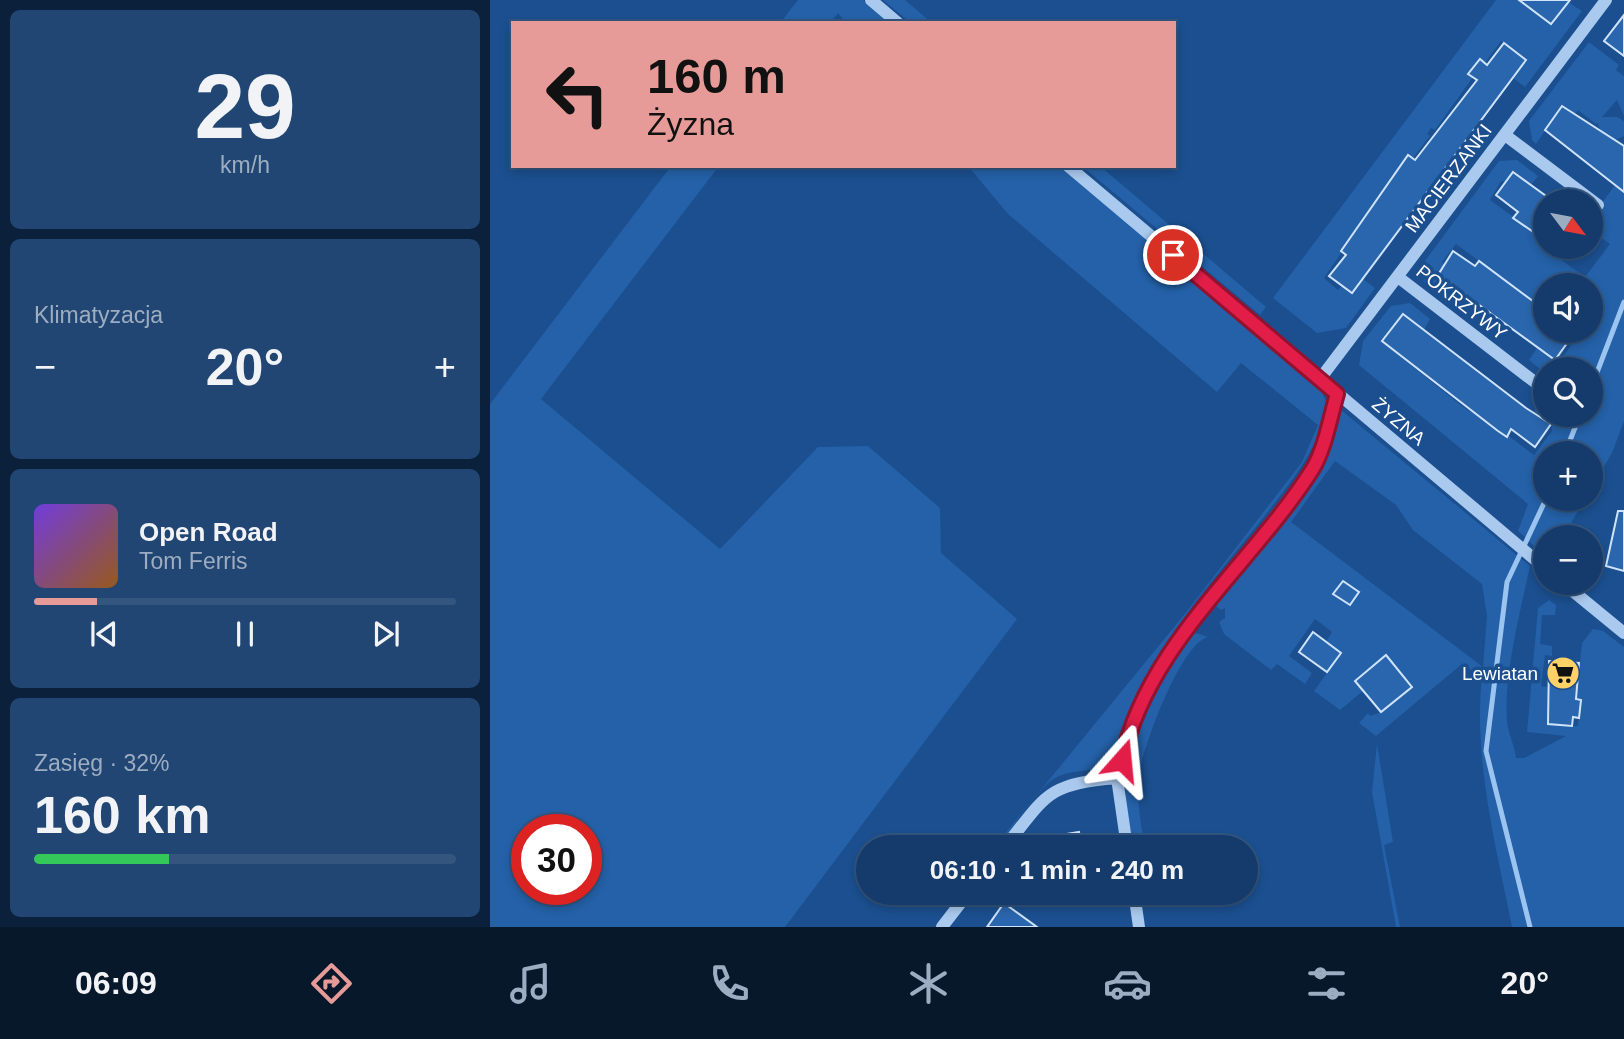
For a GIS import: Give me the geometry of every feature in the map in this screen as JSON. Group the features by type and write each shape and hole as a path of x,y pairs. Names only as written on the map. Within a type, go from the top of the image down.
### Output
{"street":[{"path":"871,0 896,21"},
{"name":"MACIERZANKI","path":"1320,379 1606,0"},
{"path":"1505,135 1577,189"},
{"name":"ŻYZNA","path":"1070,168 1533,559"},
{"name":"POKRZYWY","path":"1398,277 1533,381"},
{"path":"1125,835 1117,778 1126,742 1158,668 1313,468 1337,394"},
{"path":"1578,595 1624,633"},
{"path":"1016,835 1056,789 1081,781 1117,778"},
{"path":"942,927 960,905"},
{"path":"1136,905 1139,927"}],"shaded area":[{"path":"798,0 863,0 888,21 844,21 838,13 832,21 782,21"},
{"path":"883,0 905,0 930,21 909,21"},
{"path":"1496,0 1519,0 1550,24 1568,2 1582,11 1525,87 1513,78 1526,60 1501,41 1485,63 1480,59 1469,74 1473,77 1435,130 1431,128 1427,134 1430,136 1413,158 1408,155 1324,278 1338,290 1342,286 1352,293 1363,279 1375,288 1346,328 1317,333 1273,298"},
{"path":"1589,42 1619,65 1616,70 1624,76 1624,116 1617,100 1602,117 1617,117 1624,121 1624,136 1612,139 1602,132 1598,123 1578,110 1574,115 1562,106 1536,144 1532,140 1529,121"},
{"path":"1517,160 1538,176 1531,185 1501,181 1490,200 1533,231 1533,259 1560,259 1579,273 1533,273 1533,301 1456,244 1442,262 1445,265 1438,275 1455,287 1448,298 1424,283 1422,265 1499,161"},
{"path":"669,168 717,168 541,399 720,549 818,447 868,446 940,508 941,553 1017,619 785,927 490,927 490,404"},
{"path":"970,168 1063,168 1317,384 1328,404 1318,436 1293,478 1160,652 1116,750 1104,764 1055,778 1035,797 1184,615 1302,462 1318,425 1241,363 1217,392 1008,214"},
{"path":"1084,168 1102,168 1266,307 1260,315"},
{"path":"1615,185 1624,192 1624,421 1603,468 1603,441 1544,441 1552,431 1551,427 1603,427 1603,357 1563,357 1573,343 1603,343 1603,273 1588,273 1599,259 1603,259 1603,253 1610,244 1603,239 1603,202"},
{"path":"1410,303 1430,319 1424,330 1403,314 1382,342 1462,406 1471,412 1473,409 1533,454 1533,511 1578,511 1570,525 1533,525 1533,545 1518,531 1528,504 1359,365 1363,341 1391,306"},
{"path":"1537,348 1551,357 1533,357 1533,363 1529,360"},
{"path":"1341,410 1530,566 1507,690 1508,727 1516,758 1524,758 1566,736 1527,732 1538,608 1549,600 1556,605 1555,615 1542,615 1540,644 1552,646 1552,656 1545,655 1541,686 1548,687 1548,724 1578,726 1580,700 1576,699 1582,643 1593,629 1603,631 1624,647 1624,927 1512,927 1483,771 1480,708 1482,677 1462,664 1376,736 1359,723 1368,713 1370,716 1381,712 1412,687 1385,656 1355,681 1363,691 1340,710 1314,691 1341,653 1326,642 1332,632 1315,619 1289,656 1312,673 1305,684 1277,664 1271,670 1224,634 1219,622 1225,618 1225,608 1221,610 1216,606 1219,595 1321,465","holes":["1335,461 1396,505 1413,530 1482,584 1487,616 1483,667 1291,522"]},
{"path":"1196,633 1208,637 1197,644 1186,657 1155,722 1139,776 1139,812 1143,835 1131,835 1126,777 1134,741 1149,698 1171,658 1183,643"},
{"path":"1377,744 1393,842 1384,845 1400,927 1396,927 1372,792"},
{"path":"1030,804 1006,835 1004,835"}],"building":[{"path":"1519,0 1570,0 1551,24"},
{"path":"1624,15 1624,56 1604,41"},
{"path":"1504,43 1526,60 1352,293 1329,276 1346,255 1341,251 1408,155 1415,160 1477,80 1468,74 1480,59 1487,65"},
{"path":"1562,106 1624,146 1624,192 1545,130"},
{"path":"1513,172 1536,189 1533,189 1533,232 1513,218 1518,212 1496,195"},
{"path":"1453,251 1475,266 1479,261 1533,301 1533,343 1567,343 1557,357 1551,357 1438,275"},
{"path":"1403,314 1533,412 1533,427 1549,427 1539,441 1533,441 1533,446 1511,429 1507,437 1382,341"},
{"path":"1618,511 1624,511 1624,571 1606,566"},
{"path":"1343,581 1359,592 1350,605 1333,594"},
{"path":"1313,632 1341,653 1327,672 1299,652"},
{"path":"1386,655 1412,687 1381,712 1355,681"},
{"path":"1549,661 1579,663 1576,699 1581,700 1579,718 1573,717 1572,726 1548,724"},
{"path":"1003,905 1007,905 1037,927 987,927"}],"waterway":[{"path":"1603,357 1624,302"},
{"path":"1570,441 1575,427"},
{"path":"1530,927 1486,751 1507,582 1540,511"}],"place":[{"name":"Lewiatan","path":"1563,673"}],"route":[{"path":"1122,760 1126,742 1158,668 1313,468 1337,394 1173,255"}]}
